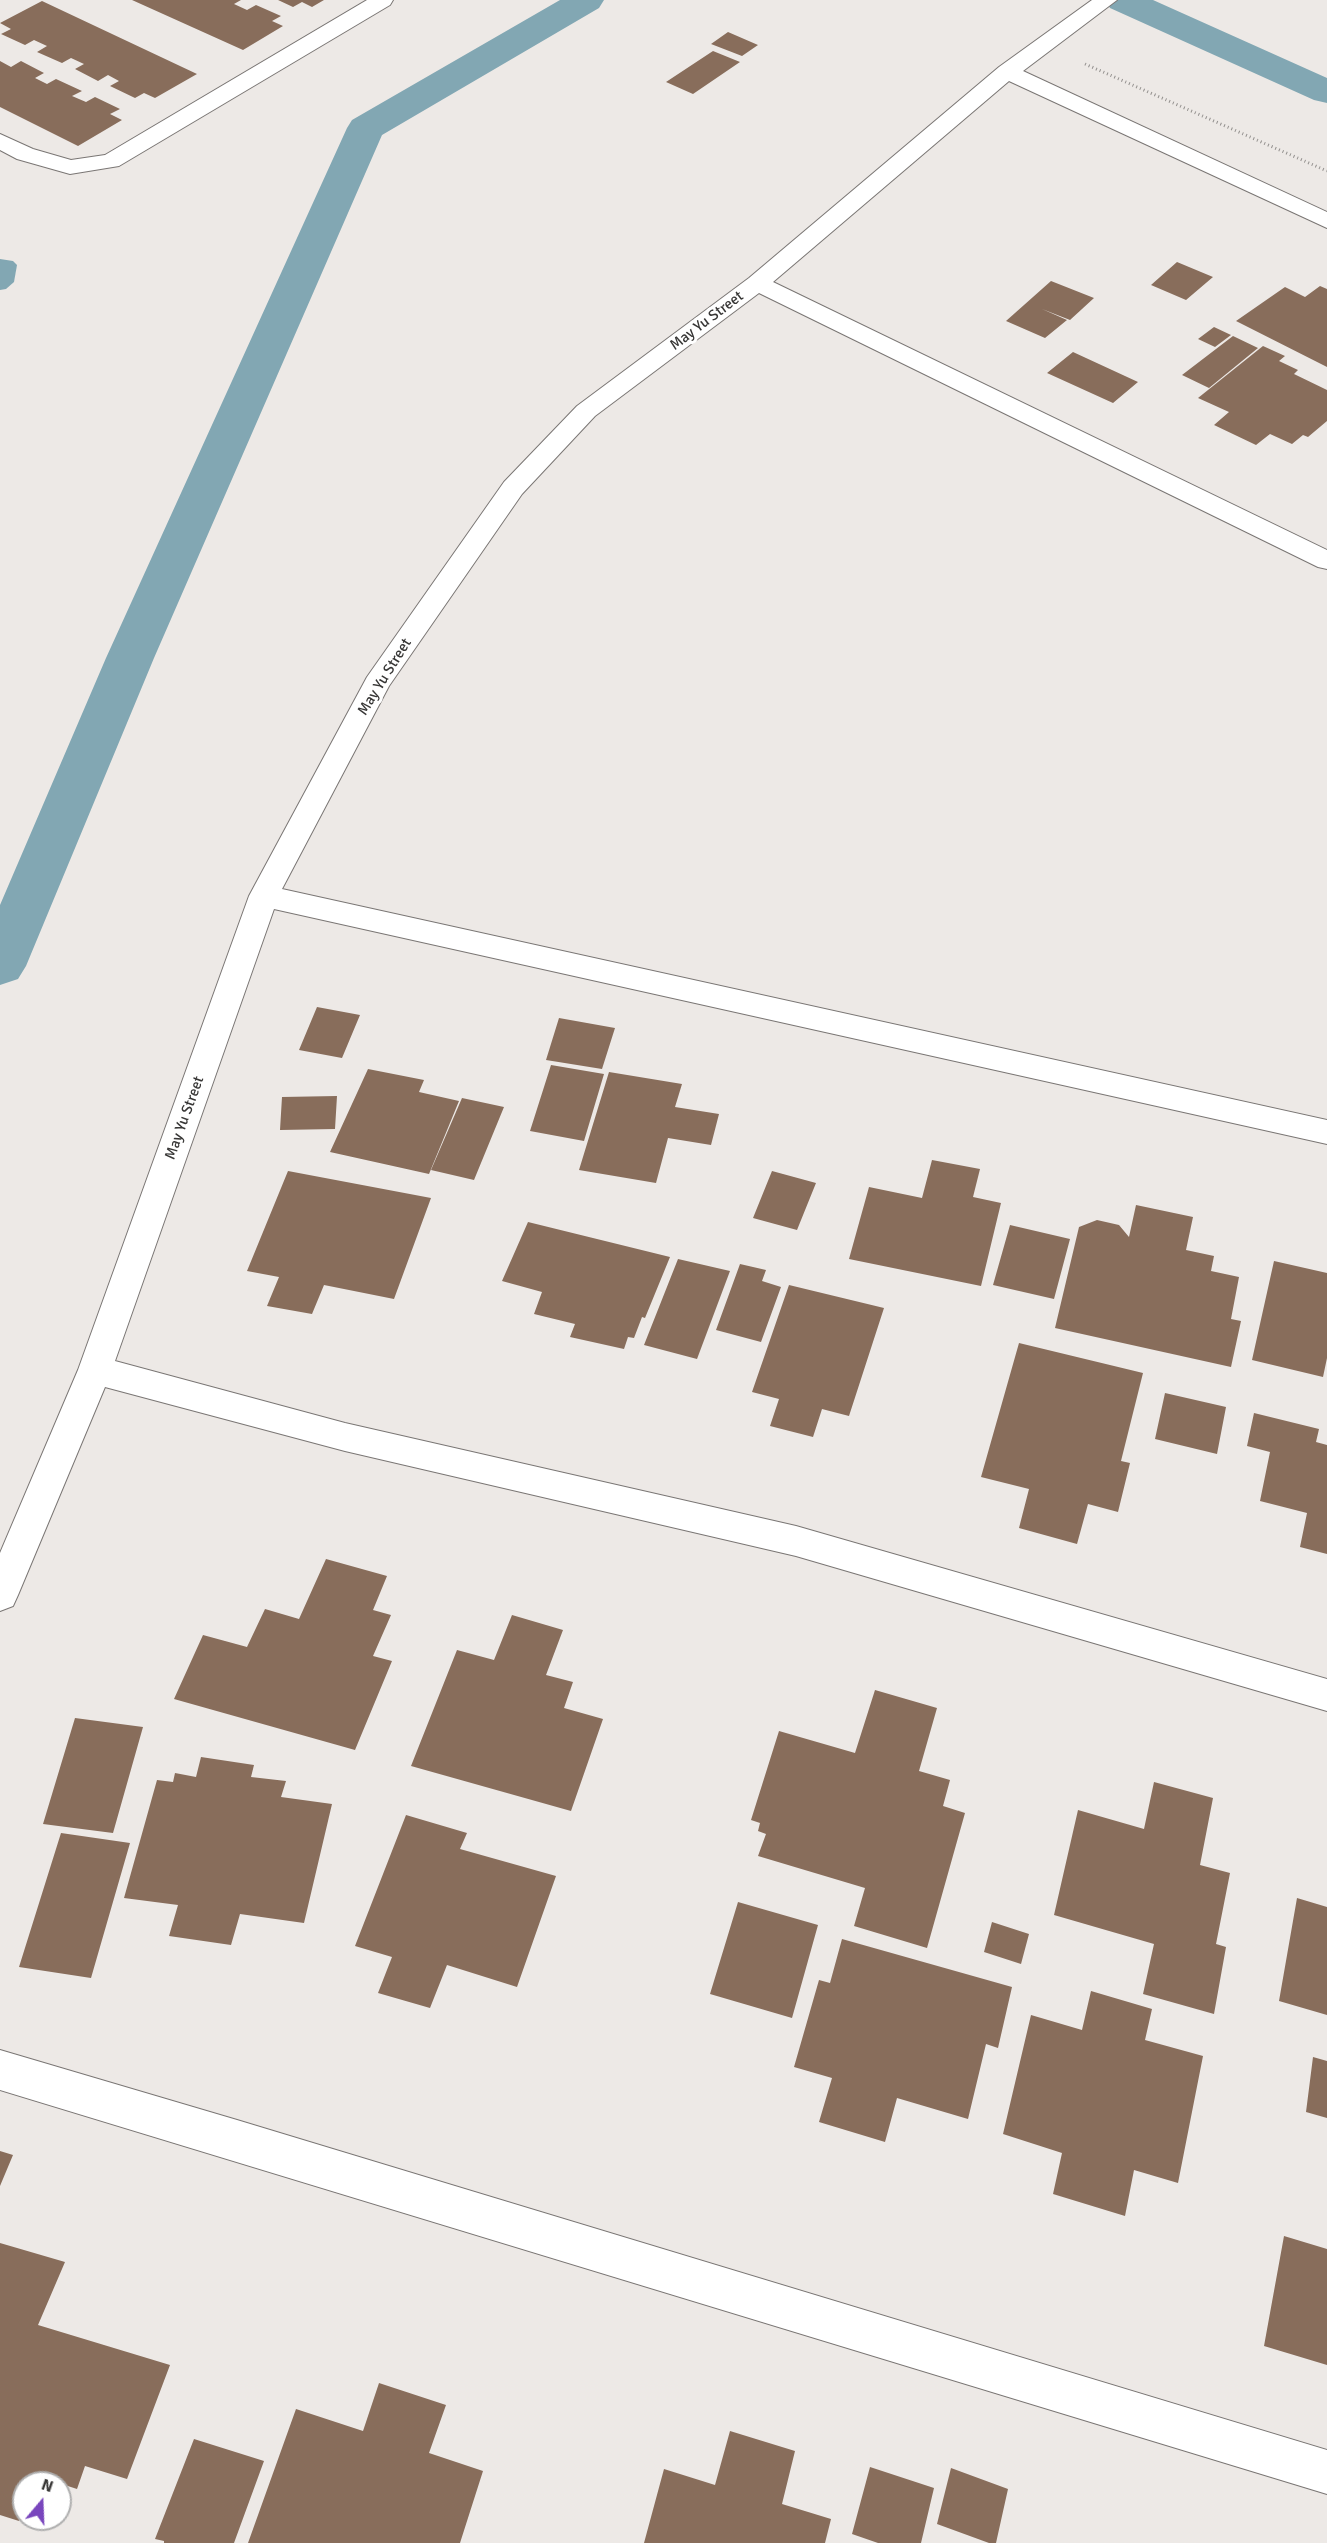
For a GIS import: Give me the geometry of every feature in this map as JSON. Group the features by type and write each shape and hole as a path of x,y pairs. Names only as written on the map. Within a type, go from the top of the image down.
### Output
{"street":[{"path":"0,141 25,154 70,167 111,161 382,0"},
{"name":"May Yu Street","path":"0,1595 95,1370 264,896 377,683 513,488 586,411 758,283 1007,72 1106,0"},
{"path":"1007,72 1327,221"},
{"path":"758,283 1327,561"},
{"path":"264,896 1327,1132"},
{"path":"95,1370 345,1437 796,1542 1327,1695"},
{"path":"0,2070 294,2157 1327,2472"}],"path":[{"path":"1076,60 1327,171"}],"water":[{"path":"0,259 13,261 17,265 14,282 6,289 0,290"}],"building":[{"path":"132,0 241,0 234,4 247,10 256,5 281,16 272,21 283,26 243,50"},
{"path":"278,0 324,0 312,7 302,2 293,7"},
{"path":"42,1 197,74 155,98 144,93 135,98 110,86 119,81 108,75 98,81 75,69 84,64 71,58 62,63 37,52 47,46 34,40 25,45 1,34 11,29 0,23"},
{"path":"728,32 758,45 742,56 711,44"},
{"path":"713,51 740,62 693,94 666,82"},
{"path":"0,61 11,67 21,61 44,73 35,78 47,84 56,79 82,91 72,96 86,102 95,97 120,109 110,114 122,120 78,146 0,107"},
{"path":"1177,262 1213,277 1186,300 1151,285"},
{"path":"1051,281 1094,298 1070,320 1042,309 1067,320 1045,338 1006,321"},
{"path":"1320,286 1327,289 1327,367 1236,321 1285,287 1305,297"},
{"path":"1214,327 1231,335 1215,347 1198,339"},
{"path":"1233,336 1258,348 1209,388 1182,375"},
{"path":"1263,346 1285,356 1279,361 1298,370 1294,374 1327,390 1327,421 1308,437 1303,435 1292,444 1270,434 1256,445 1214,425 1229,412 1198,398"},
{"path":"1073,352 1138,382 1113,403 1047,373"},
{"path":"317,1007 360,1015 342,1058 299,1050"},
{"path":"559,1018 615,1028 602,1069 546,1060"},
{"path":"551,1065 604,1074 584,1141 530,1131"},
{"path":"368,1069 424,1080 419,1092 459,1101 429,1174 330,1152"},
{"path":"609,1072 682,1084 675,1107 719,1114 711,1145 668,1138 656,1183 579,1170"},
{"path":"337,1096 335,1129 280,1130 282,1097"},
{"path":"462,1098 504,1107 474,1180 431,1170"},
{"path":"932,1160 980,1169 973,1197 1001,1203 981,1286 849,1259 869,1187 922,1198"},
{"path":"288,1171 431,1198 394,1299 324,1285 312,1314 267,1306 279,1277 247,1271"},
{"path":"772,1171 816,1183 797,1230 753,1218"},
{"path":"1136,1205 1193,1217 1186,1250 1214,1256 1211,1271 1239,1277 1231,1319 1241,1321 1231,1367 1055,1328 1079,1227 1097,1220 1119,1225 1129,1237"},
{"path":"528,1222 670,1257 645,1318 642,1317 634,1338 628,1337 624,1349 570,1337 575,1324 534,1314 542,1292 502,1281"},
{"path":"1010,1225 1070,1239 1054,1299 993,1285"},
{"path":"678,1259 730,1271 697,1359 644,1345"},
{"path":"1274,1261 1327,1273 1327,1358 1323,1377 1252,1360"},
{"path":"740,1264 766,1270 762,1281 781,1287 761,1342 716,1330"},
{"path":"789,1285 884,1308 849,1416 822,1409 813,1437 770,1426 779,1399 752,1392"},
{"path":"1019,1343 1143,1373 1121,1461 1130,1463 1118,1512 1088,1504 1077,1544 1019,1528 1029,1489 981,1477"},
{"path":"1165,1393 1226,1407 1217,1454 1155,1439"},
{"path":"1254,1413 1319,1429 1316,1442 1327,1445 1327,1554 1300,1547 1307,1513 1260,1501 1270,1452 1247,1446"},
{"path":"326,1559 387,1576 373,1610 391,1615 373,1656 392,1661 355,1750 174,1699 203,1635 247,1647 265,1609 299,1619"},
{"path":"512,1615 563,1630 546,1675 573,1682 564,1708 603,1719 571,1811 411,1766 457,1650 494,1660"},
{"path":"875,1690 937,1708 919,1771 950,1780 943,1806 965,1813 927,1948 854,1926 865,1888 758,1856 766,1834 758,1831 760,1823 751,1820 779,1731 855,1753"},
{"path":"75,1718 143,1727 113,1833 43,1824"},
{"path":"201,1757 254,1765 251,1777 286,1781 281,1797 332,1804 304,1923 240,1914 231,1945 169,1936 178,1905 124,1898 157,1780 173,1782 175,1773 196,1777"},
{"path":"1154,1782 1213,1798 1200,1865 1230,1873 1216,1944 1226,1947 1214,2014 1143,1994 1154,1944 1054,1915 1078,1810 1144,1829"},
{"path":"406,1815 467,1833 460,1849 556,1876 517,1987 447,1965 430,2008 378,1993 392,1957 355,1946"},
{"path":"61,1833 130,1843 91,1978 19,1967"},
{"path":"1297,1898 1327,1907 1327,2015 1279,2001"},
{"path":"738,1902 818,1925 792,2018 710,1994"},
{"path":"992,1922 1029,1934 1021,1964 984,1952"},
{"path":"842,1939 1012,1987 998,2048 986,2044 968,2119 897,2098 885,2142 819,2122 832,2078 794,2067 819,1980 830,1983"},
{"path":"1091,1991 1152,2009 1145,2040 1203,2056 1178,2183 1134,2170 1125,2216 1053,2194 1062,2153 1003,2134 1031,2015 1082,2030"},
{"path":"1313,2057 1327,2061 1327,2118 1306,2112"},
{"path":"0,2151 13,2155 0,2186"},
{"path":"1284,2236 1327,2249 1327,2365 1264,2346"},
{"path":"0,2243 65,2262 38,2325 170,2365 127,2479 85,2466 77,2489 72,2487 72,2471 12,2471 12,2519 0,2515"},
{"path":"379,2383 446,2405 429,2453 483,2471 460,2543 248,2543 296,2409 363,2431"},
{"path":"730,2431 795,2451 782,2504 831,2519 825,2543 644,2543 664,2469 715,2485"},
{"path":"194,2439 264,2461 234,2543 164,2543 164,2541 155,2539"},
{"path":"870,2467 934,2488 921,2543 878,2543 852,2534"},
{"path":"951,2468 1008,2489 996,2543 989,2543 937,2524"}],"waterway":[{"path":"0,966 130,658 366,128 586,0"},
{"path":"1123,0 1327,92"}]}
